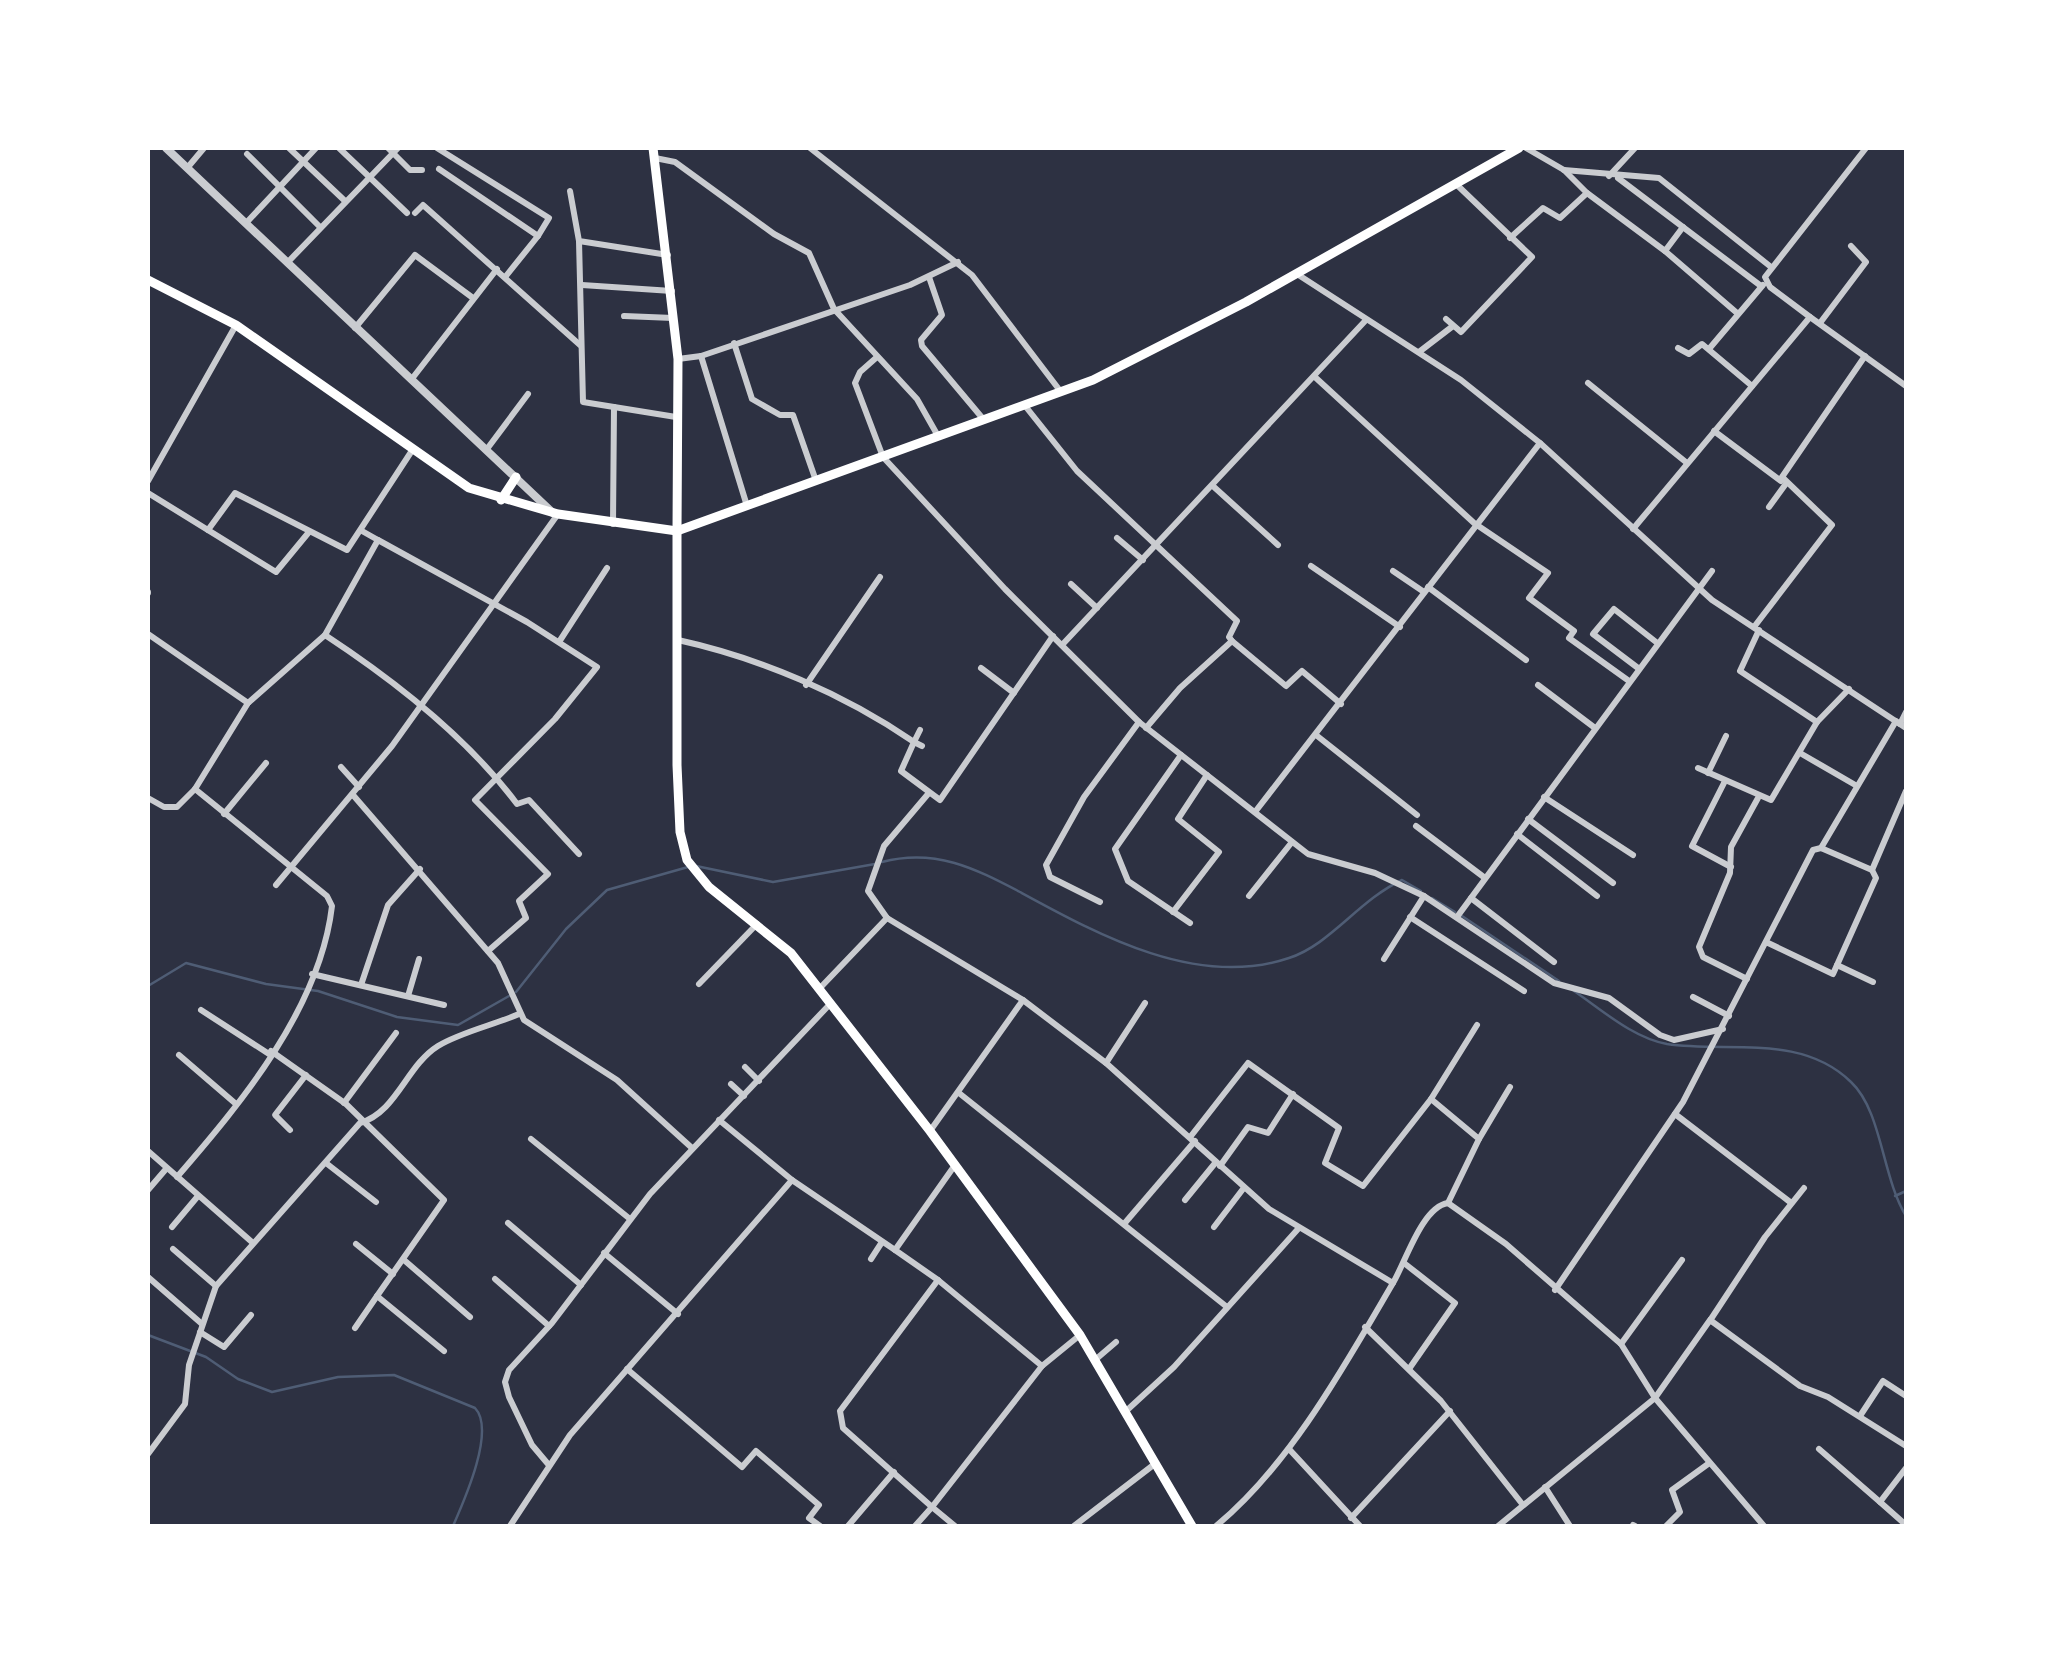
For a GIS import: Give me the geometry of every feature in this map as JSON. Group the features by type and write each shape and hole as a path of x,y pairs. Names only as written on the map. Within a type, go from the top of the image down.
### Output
{"main road":[{"path":"148,280 236,325 469,488 556,514 677,532 815,478 1026,407 1137,358 1522,148"},
{"path":"654,153 674,291 678,359 679,816 687,860 698,875 791,953 930,1130 1080,1335 1192,1526"},
{"path":"501,500 516,476"}],"street":[{"path":"166,148 556,514 420,707 276,886"},
{"path":"188,168 204,148"},
{"path":"289,148 344,201"},
{"path":"247,222 316,148"},
{"path":"338,148 411,213 423,205 582,346"},
{"path":"437,148 549,218 506,276"},
{"path":"810,148 958,262 1014,326 1061,392"},
{"path":"1522,148 1564,170 1587,194 1666,251 1737,313"},
{"path":"1613,177 1635,148"},
{"path":"288,262 393,149 410,170 422,170"},
{"path":"1709,349 1764,285 1770,267 1862,149"},
{"path":"654,153 675,162 774,234 806,250 816,261 834,309 917,399 938,436"},
{"path":"248,154 320,227"},
{"path":"438,170 538,236"},
{"path":"1564,170 1659,178 1770,267"},
{"path":"1613,177 1906,386"},
{"path":"1446,319 1461,332 1531,259 1455,182"},
{"path":"570,191 582,285 583,402 676,416"},
{"path":"1510,238 1543,208 1560,218 1587,194"},
{"path":"1666,251 1683,227"},
{"path":"579,241 669,256"},
{"path":"1820,323 1866,262 1851,246"},
{"path":"355,328 415,255 473,298"},
{"path":"678,359 701,356 930,277 958,262"},
{"path":"411,380 497,268"},
{"path":"1297,274 1419,352 1540,442 1698,589 1901,724"},
{"path":"930,277 942,314 922,338 922,346 984,420"},
{"path":"582,285 674,291"},
{"path":"624,316 675,318"},
{"path":"1633,529 1810,318"},
{"path":"1062,645 1316,378 1366,320"},
{"path":"148,481 236,325"},
{"path":"1419,352 1453,326"},
{"path":"734,343 752,399 780,415 793,415 815,478"},
{"path":"1678,348 1686,354 1700,344 1752,386"},
{"path":"701,356 747,507"},
{"path":"1769,507 1784,483 1783,473 1866,356"},
{"path":"877,358 860,372 855,383 883,457 1142,725 1308,854 1424,896 1459,914 1530,969 1554,983 1609,998 1660,1035 1674,1040 1721,1033"},
{"path":"1316,378 1474,522 1548,573 1529,598 1574,631 1569,638 1629,681"},
{"path":"1588,384 1688,463"},
{"path":"486,449 528,394"},
{"path":"613,524 614,406"},
{"path":"1026,407 1077,472 1236,618 1232,640 1142,725 1084,797 1046,865 1050,877 1100,902"},
{"path":"1714,431 1830,518 1832,525 1756,628 1740,671 1817,722"},
{"path":"1255,812 1400,627 1474,522 1540,442"},
{"path":"208,530 235,493 345,551 362,531 413,449"},
{"path":"1214,486 1278,545"},
{"path":"148,493 276,572 309,532"},
{"path":"362,531 559,642 596,668 476,802 548,874 519,902 526,918 488,951"},
{"path":"1117,538 1143,560"},
{"path":"148,798 170,809 195,790 248,703 325,635 378,540"},
{"path":"1311,566 1400,627"},
{"path":"559,642 608,568"},
{"path":"1459,914 1712,570"},
{"path":"1393,571 1426,589 1526,660"},
{"path":"806,686 880,577"},
{"path":"1071,584 1097,608"},
{"path":"1638,668 1593,634 1614,608 1656,642"},
{"path":"148,634 248,703"},
{"path":"325,635 353,652 420,707 498,778 517,804 529,800 579,854"},
{"path":"920,730 900,771 941,800 1052,636"},
{"path":"678,640 736,655 881,720 922,746"},
{"path":"1232,640 1284,685 1302,671 1341,704"},
{"path":"981,668 1014,693"},
{"path":"1538,685 1595,728"},
{"path":"1698,768 1758,798 1771,800 1817,722 1849,688"},
{"path":"1554,1290 1675,1114 1705,1064 1812,852 1821,848 1906,712"},
{"path":"1316,735 1417,815"},
{"path":"1708,773 1726,736"},
{"path":"1800,752 1857,786"},
{"path":"1181,755 1114,849 1128,880 1190,923"},
{"path":"224,814 266,763"},
{"path":"341,767 359,786"},
{"path":"1173,912 1220,852 1178,819 1206,775"},
{"path":"1725,781 1692,846 1731,867"},
{"path":"177,1177 236,1104 304,994 332,906 195,790"},
{"path":"1872,870 1906,791"},
{"path":"928,794 880,853 869,885 870,900 886,918 1023,1000 1106,1063 1244,1189 1298,1229 1394,1282"},
{"path":"353,795 488,951 510,983 519,1014 531,1026 617,1080 692,1148"},
{"path":"1544,797 1634,854"},
{"path":"1747,979 1699,952 1731,867 1730,851 1758,798"},
{"path":"1528,818 1613,882"},
{"path":"1416,826 1485,878"},
{"path":"1517,834 1597,896"},
{"path":"1249,896 1292,842"},
{"path":"1766,942 1833,974 1876,878 1872,870 1821,848"},
{"path":"360,984 388,905 420,869"},
{"path":"1384,958 1424,896"},
{"path":"1470,898 1554,962"},
{"path":"1410,917 1524,991"},
{"path":"820,988 886,918"},
{"path":"699,984 757,924"},
{"path":"408,996 420,959"},
{"path":"1836,965 1873,982"},
{"path":"311,977 444,1004"},
{"path":"1693,997 1729,1016"},
{"path":"930,1130 1023,1000"},
{"path":"548,1464 532,1445 505,1382 509,1370 692,1148 832,1002"},
{"path":"1106,1063 1146,1003"},
{"path":"201,1010 344,1103 444,1200 355,1328"},
{"path":"148,1454 181,1413 189,1366 216,1286 360,1122 378,1116 438,1046 519,1014"},
{"path":"1124,1224 1248,1063 1339,1128 1325,1163 1362,1186 1430,1100 1477,1025"},
{"path":"344,1103 396,1033"},
{"path":"179,1055 236,1104"},
{"path":"745,1067 759,1081"},
{"path":"290,1130 276,1115 306,1075"},
{"path":"730,1084 744,1096"},
{"path":"1216,1526 1257,1489 1289,1448 1394,1282 1433,1210 1448,1204 1510,1087"},
{"path":"959,1094 1228,1307"},
{"path":"1184,1200 1248,1126 1268,1133 1293,1094"},
{"path":"1430,1100 1479,1140"},
{"path":"1675,1114 1790,1202"},
{"path":"718,1120 792,1180 938,1280 1042,1366"},
{"path":"532,1139 630,1219"},
{"path":"148,1151 253,1243"},
{"path":"326,1162 376,1202"},
{"path":"895,1250 955,1165"},
{"path":"148,1190 166,1169"},
{"path":"510,1526 548,1464 792,1180"},
{"path":"1498,1526 1655,1398 1790,1202 1804,1188"},
{"path":"1214,1227 1244,1189"},
{"path":"172,1226 198,1196"},
{"path":"1448,1204 1506,1244 1554,1290 1621,1344 1655,1398 1764,1526"},
{"path":"508,1223 581,1284"},
{"path":"1125,1412 1174,1367 1298,1229"},
{"path":"871,1260 882,1242"},
{"path":"356,1244 393,1274"},
{"path":"173,1249 216,1286"},
{"path":"604,1253 678,1314"},
{"path":"404,1260 470,1317"},
{"path":"1621,1344 1682,1260"},
{"path":"1404,1264 1455,1304 1409,1369"},
{"path":"148,1277 224,1348 250,1316"},
{"path":"495,1279 549,1326"},
{"path":"938,1280 840,1412 843,1428 955,1526"},
{"path":"376,1296 444,1351"},
{"path":"1710,1320 1800,1386 1860,1416 1906,1446"},
{"path":"1365,1328 1450,1411 1523,1505"},
{"path":"915,1526 1042,1366 1080,1335"},
{"path":"1095,1360 1116,1342"},
{"path":"627,1369 742,1467 756,1451 820,1506 809,1518 820,1526"},
{"path":"1860,1416 1883,1381 1906,1396"},
{"path":"1351,1518 1450,1411"},
{"path":"1289,1448 1360,1526"},
{"path":"1819,1450 1906,1524"},
{"path":"1074,1526 1156,1463"},
{"path":"1666,1526 1680,1512 1672,1490 1708,1464"},
{"path":"1880,1502 1906,1468"},
{"path":"848,1526 894,1472"},
{"path":"1545,1487 1570,1526"}],"waterway":[{"path":"882,862 919,857 954,863 1116,940 1184,962 1219,967 1254,966 1304,952 1402,880 1421,891"},
{"path":"696,866 773,882 875,864"},
{"path":"516,992 566,929 607,890 688,867"},
{"path":"1432,898 1455,912"},
{"path":"1462,916 1559,981"},
{"path":"148,986 186,963 266,984 318,991 397,1017 458,1025 509,996"},
{"path":"1574,991 1654,1041 1787,1051 1831,1067 1861,1094 1906,1216"},
{"path":"1895,1196 1906,1191"},
{"path":"148,1335 206,1357 238,1379 272,1392 338,1377 394,1375 475,1408 481,1418 480,1448 453,1526"}]}
